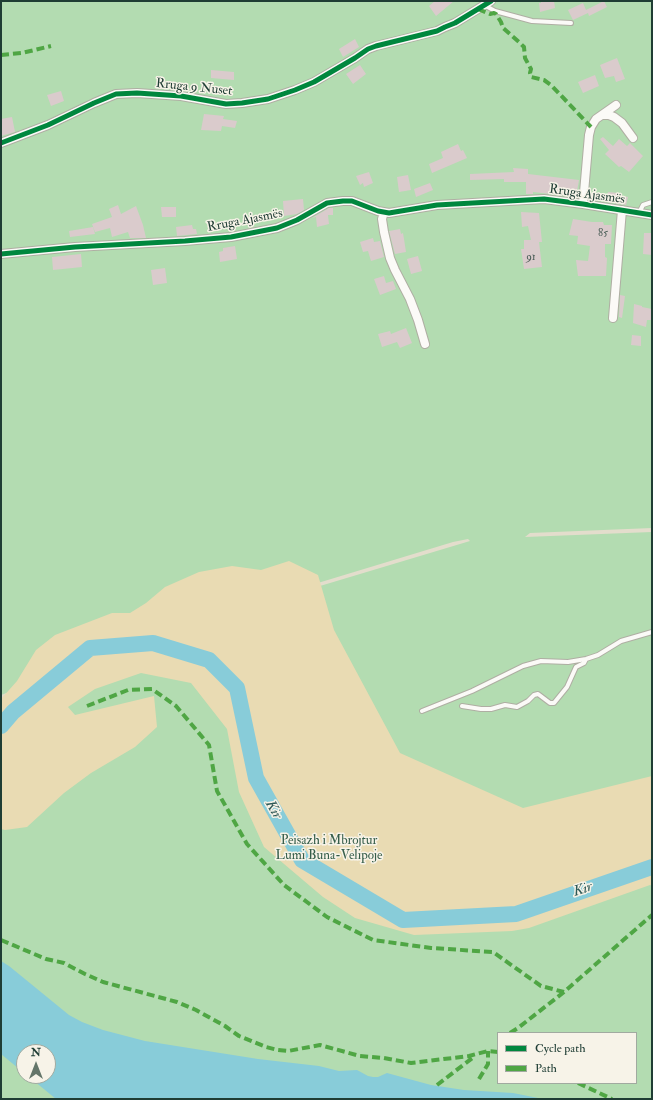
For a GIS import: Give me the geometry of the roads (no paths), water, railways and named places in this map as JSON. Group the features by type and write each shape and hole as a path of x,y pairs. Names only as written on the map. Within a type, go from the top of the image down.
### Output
{"street":[{"name":"Rruga 9 Nuset","path":"1,143 48,125 94,102 116,94 137,93 182,96 226,104 268,99 314,82 368,49 384,43 437,31 455,23 488,3"},
{"name":"Rruga Ajasmës","path":"583,204 591,127 596,120 616,105"},
{"path":"603,115 614,117 622,123 633,138"},
{"name":"Rruga Ajasmës","path":"1,254 75,247 231,237 277,228 297,220 327,203 335,201 352,201 384,212 397,212 438,205 530,199 583,204 652,215"},
{"name":"Rruga Ajasmës","path":"613,318 622,210"},
{"path":"384,212 382,219 390,258 410,299 425,344"}],"lane":[{"name":"Rruga 9 Nuset","path":"488,3 495,11 532,21 570,24"},
{"path":"639,213 643,205 652,202"},
{"path":"422,711 472,691 523,666 541,661 568,662 586,659 598,655 621,641 652,632"},
{"path":"462,706 481,709 491,709 503,706 517,707 528,701 534,695 538,694 550,703 554,703 567,687 576,667 584,663 586,659"}],"water":[{"path":"1,961 69,1015 103,1030 145,1041 258,1059 319,1066 339,1071 357,1070 373,1077 378,1077 387,1073 431,1085 464,1090 513,1093 543,1099 56,1099 38,1084 56,1084 56,1044 16,1044 16,1066 1,1054"}],"waterway":[{"name":"Kir","path":"1,726 13,712 90,648 153,643 209,660 237,688 256,778 302,860 403,920 516,914 652,867"}],"park label":[{"name":"Peisazh i Mbrojtur Lumi Buna-Velipoje","path":"329,848"}]}
